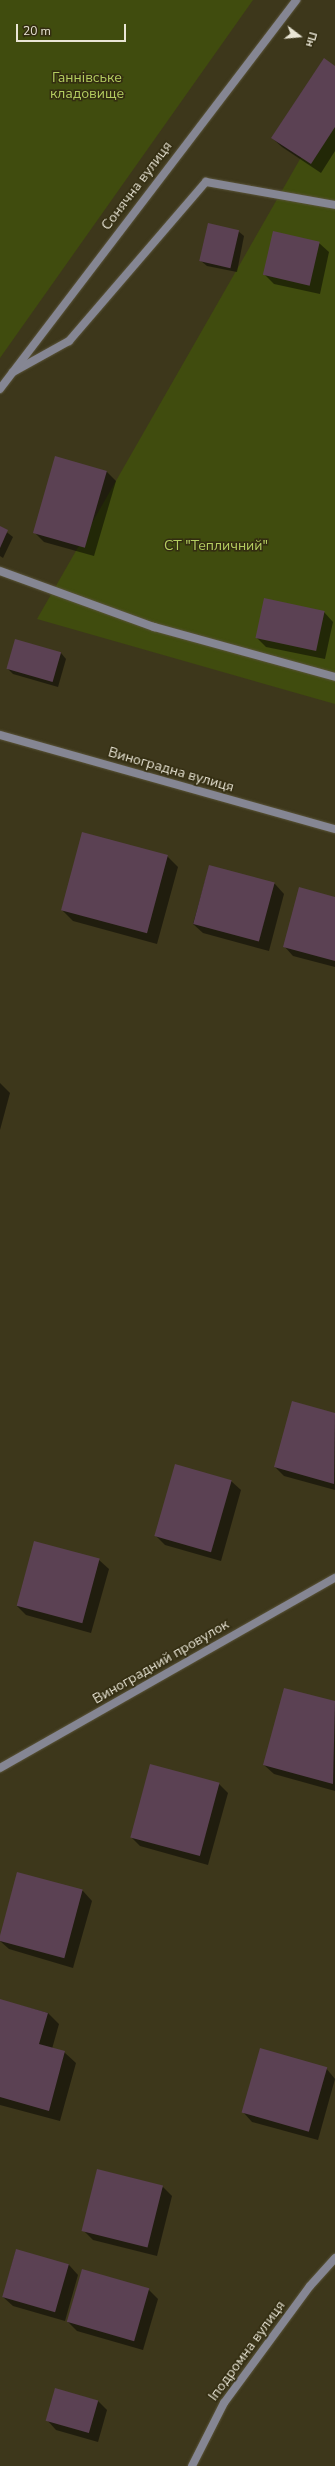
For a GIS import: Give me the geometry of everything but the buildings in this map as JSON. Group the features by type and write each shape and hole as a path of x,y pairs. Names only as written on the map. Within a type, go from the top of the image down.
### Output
{"street":[{"name":"Сонячна вулиця","path":"0,389 9,375 296,0"},
{"path":"9,375 69,341 206,182 335,205"},
{"path":"0,571 154,627 335,677"},
{"name":"Виноградна вулиця","path":"0,735 335,829"},
{"name":"Виноградний провулок","path":"0,1768 335,1578"},
{"name":"Іподромна вулиця","path":"192,2466 224,2402 310,2286 335,2258"}],"green space":[{"name":"Ганнівське кладовище","path":"0,0 253,0 0,358"},
{"name":"СТ \"Тепличний\"","path":"335,98 335,704 37,619"}]}
